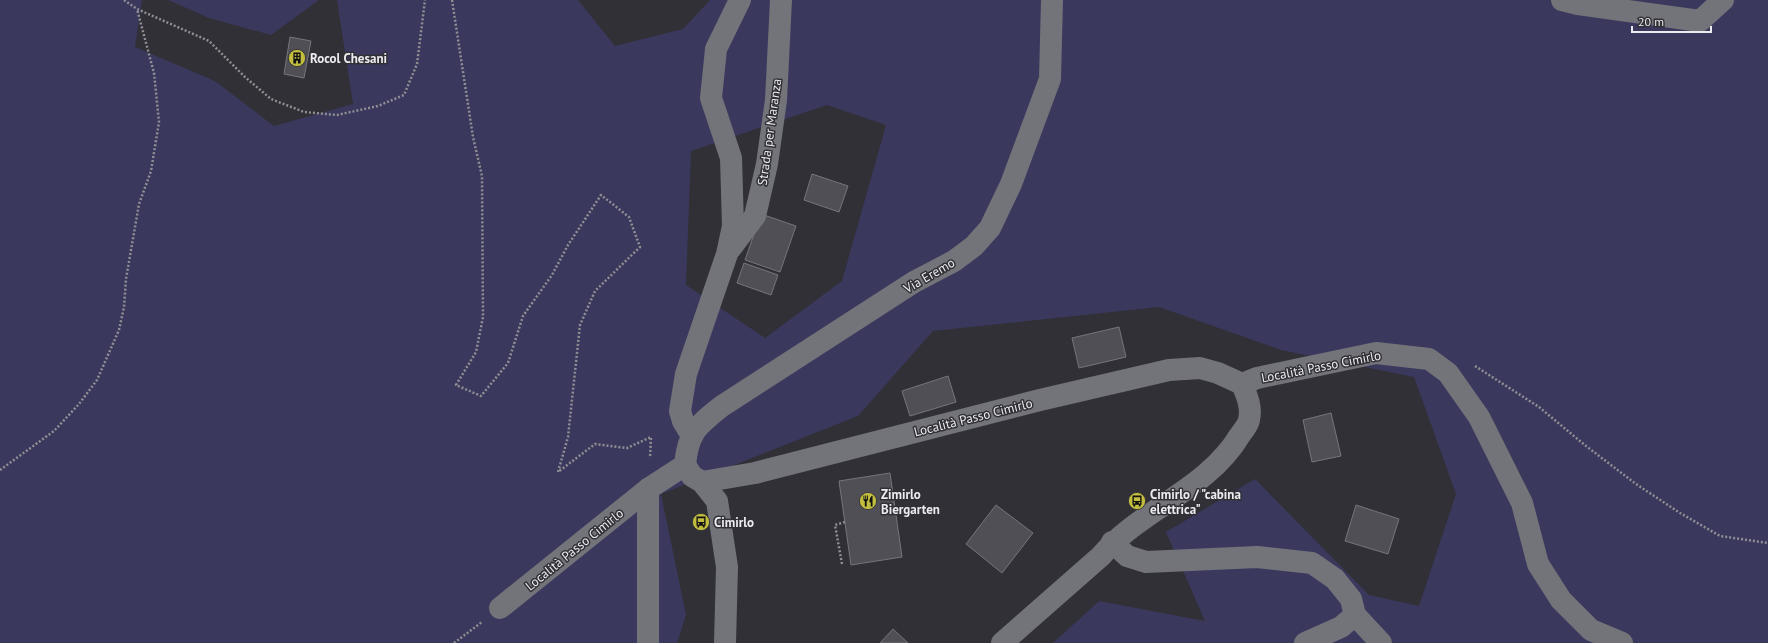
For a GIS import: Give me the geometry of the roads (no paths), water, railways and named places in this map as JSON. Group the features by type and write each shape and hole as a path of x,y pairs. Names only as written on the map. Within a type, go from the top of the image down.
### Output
{"street":[{"name":"Strada per Maranza","path":"692,436 683,421 680,411 686,374 727,254 733,226 730,158 711,98 716,49 740,0"},
{"name":"Strada per Maranza","path":"727,254 755,216 767,164 776,100 781,0"},
{"name":"Via Eremo","path":"685,465 686,452 692,436 699,424 722,406 914,282 954,261 974,246 990,228 1011,184 1050,79 1052,0"},
{"path":"1562,0 1578,4 1700,21 1723,0"},
{"name":"Località Passo Cimirlo","path":"1242,384 1257,378 1376,353 1429,359 1448,373 1479,417 1522,503 1538,564 1561,600 1591,630 1622,643"},
{"name":"Località Passo Cimirlo","path":"702,482 756,473 1040,400 1169,370 1200,368 1218,373 1242,384 1250,404 1249,420 1231,450 1191,487 1154,513 1133,525 1112,542 1101,556 1002,643"},
{"path":"685,465 692,476 702,482 717,501 727,567 724,643"},
{"name":"Località Passo Cimirlo","path":"500,608 648,489 685,465"},
{"path":"648,489 648,643"},
{"path":"1112,542 1127,556 1146,562 1257,558 1312,563 1335,579 1351,599 1355,616 1381,643"},
{"path":"1305,643 1340,627 1355,616"}],"place":[{"name":"Rocol Chesani","path":"297,58"},
{"name":"Zimirlo Biergarten","path":"868,501"},
{"name":"Cimirlo / \"cabina elettrica\"","path":"1137,501"},
{"name":"Cimirlo","path":"701,522"}]}
